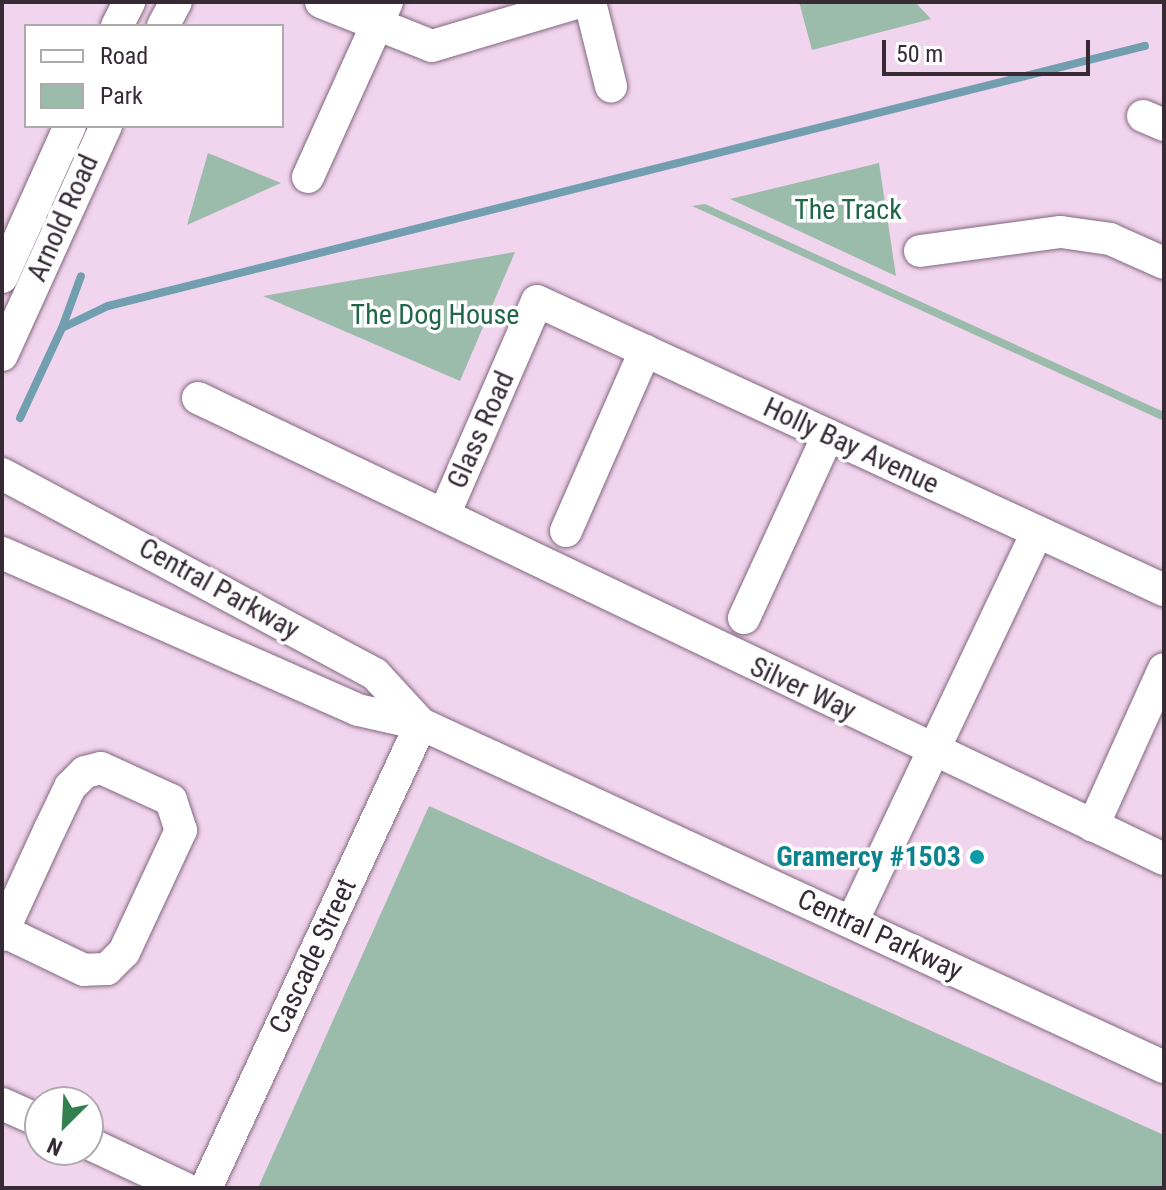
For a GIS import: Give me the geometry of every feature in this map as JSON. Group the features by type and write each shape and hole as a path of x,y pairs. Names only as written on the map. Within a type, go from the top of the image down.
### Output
{"street":[{"path":"118,24 129,2"},
{"path":"164,24 176,2"},
{"path":"321,2 381,14 432,46 580,2"},
{"path":"590,2 611,86"},
{"path":"308,177 381,14"},
{"name":"Arnold Road","path":"2,277 69,128"},
{"name":"Arnold Road","path":"2,355 105,128"},
{"path":"920,251 1061,232 1110,239 1164,263"},
{"name":"Holly Bay Avenue","path":"537,301 1164,590"},
{"name":"Glass Road","path":"444,515 537,301"},
{"path":"566,531 645,351"},
{"name":"Silver Way","path":"198,398 1164,859"},
{"path":"744,618 828,435"},
{"name":"Central Parkway","path":"2,474 375,674 421,724"},
{"path":"852,922 930,749 1037,532"},
{"name":"Central Parkway","path":"2,553 358,710 421,724 1164,1067"},
{"path":"1093,826 1164,669"},
{"name":"Cascade Street","path":"206,1188 421,724"},
{"path":"101,768 171,800 181,830 124,952 107,969 84,970 3,933 70,787 85,772 101,768"},
{"path":"2,1104 24,1114"},
{"path":"104,1150 184,1188"}],"green space":[{"path":"799,2 915,2 931,19 812,50"},
{"path":"208,153 281,183 187,225"},
{"name":"The Track","path":"879,163 896,276 730,199"},
{"path":"705,204 1164,412 1164,421 692,206"},
{"name":"The Dog House","path":"515,252 460,381 263,296"},
{"path":"429,806 1164,1135 1164,1188 258,1188"}],"waterway":[{"path":"20,418 62,328 108,306 1145,46"},
{"path":"62,328 81,276"}],"place":[{"name":"Gramercy #1503","path":"977,857"}]}
